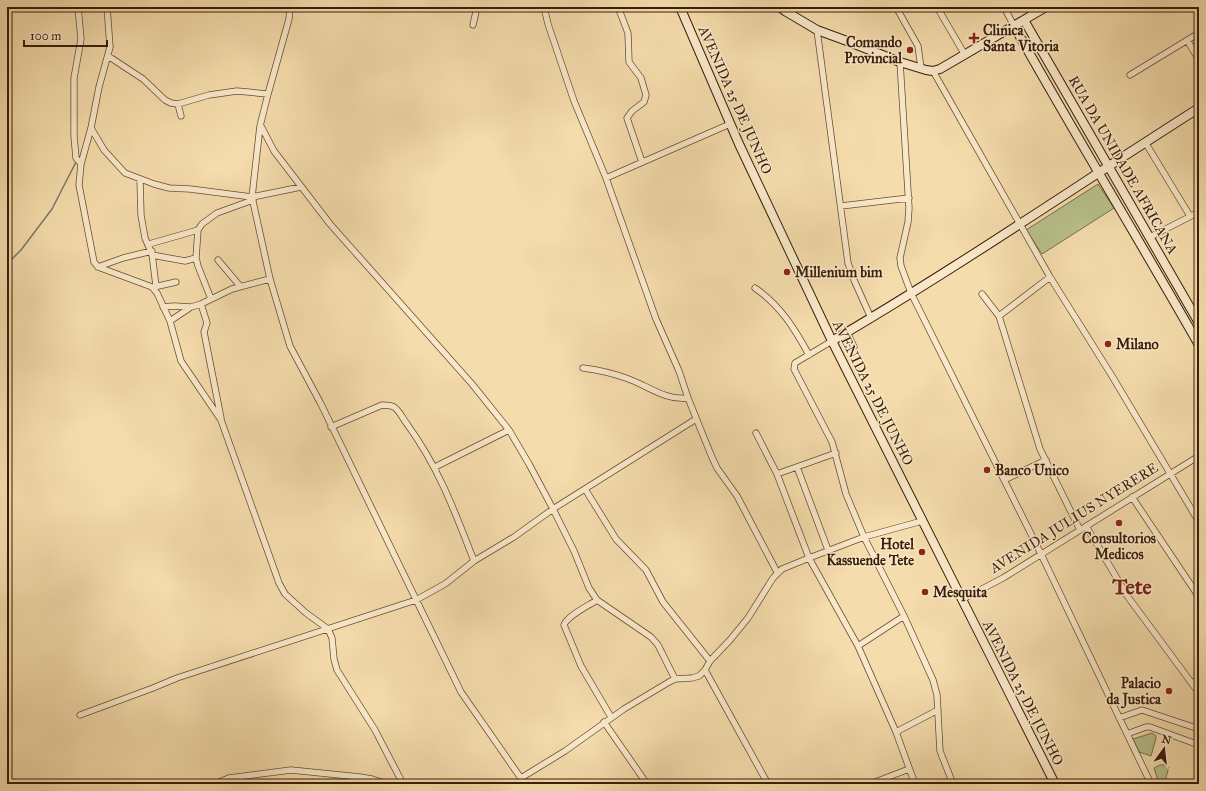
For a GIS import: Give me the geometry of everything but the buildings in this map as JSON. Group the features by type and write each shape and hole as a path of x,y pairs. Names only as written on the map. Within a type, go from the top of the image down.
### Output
{"street":[{"path":"78,7 81,39 74,78 74,136 76,158 81,164"},
{"path":"107,7 110,33 108,56 99,87 91,128 81,164 79,185 80,195 88,224 94,262 98,267 154,287 176,282"},
{"path":"290,7 289,19 260,126 252,198 270,279 290,346 331,426 461,692 525,784"},
{"path":"473,25 477,7"},
{"path":"544,7 548,24 574,101 606,178 656,318 679,371 696,419 717,468 737,496 777,572"},
{"path":"618,7 628,32 629,62 641,78 646,95 644,102 632,111 627,118 642,162"},
{"name":"AVENIDA 25 DE JUNHO","path":"680,7 730,124 832,341 961,600 1055,784"},
{"path":"780,7 816,30 900,62 933,71 940,69 965,55 1046,7"},
{"path":"896,7 918,46 921,68"},
{"path":"937,7 965,55"},
{"path":"1004,7 1014,26"},
{"name":"RUA DA UNIDADE AFRICANA","path":"1024,20 1199,323"},
{"name":"RUA DA UNIDADE AFRICANA","path":"1014,26 1199,345"},
{"path":"816,30 848,263 871,318"},
{"path":"1130,75 1199,33"},
{"path":"1187,40 1199,60"},
{"path":"108,56 143,79 165,100 178,104 209,95 237,91 268,94"},
{"path":"900,62 909,198 908,222 900,258 901,266 911,293 1041,554 1151,784"},
{"path":"933,71 1050,277 1199,522"},
{"path":"178,104 181,116"},
{"path":"953,784 940,751 938,710 933,680 904,616 864,537 846,494 836,453 827,431 794,369 795,363 911,293 1199,108"},
{"path":"606,178 730,124"},
{"path":"260,126 274,151 354,252 472,384 509,430 529,464 574,551 589,588 597,600 651,637 658,645 675,679"},
{"path":"91,128 104,150 125,173 140,180 169,188 190,189 252,198"},
{"path":"1145,142 1190,216"},
{"path":"140,180 141,215 145,238 152,253 154,287 170,321 181,361 221,420"},
{"path":"211,299 196,258 198,230 202,224 217,213 252,198 301,187"},
{"path":"841,206 909,198"},
{"path":"1150,237 1199,212"},
{"path":"149,244 198,230"},
{"path":"98,267 123,258 152,253 185,261 196,258"},
{"path":"218,260 240,286"},
{"path":"999,316 1050,277"},
{"path":"170,321 191,307 240,286 270,279"},
{"path":"755,288 772,300 796,331 810,355"},
{"path":"982,294 999,316 1040,449 1080,530"},
{"path":"201,304 207,323 204,332 221,420 279,583 285,594 306,613 328,629 332,638 334,659 338,670 375,730 403,784"},
{"path":"163,307 191,307"},
{"path":"847,332 854,347"},
{"path":"583,368 627,378 660,394 678,399 688,398"},
{"path":"331,426 382,406 395,408 418,439 435,468 460,523 474,561"},
{"path":"80,715 177,678 416,600 445,584 474,561 514,536 552,509 696,419"},
{"path":"435,468 509,430"},
{"path":"756,433 777,474 809,558 858,646 896,732 915,784"},
{"path":"777,474 836,453"},
{"name":"AVENIDA JULIUS NYERERE","path":"961,600 1003,578 1199,456"},
{"path":"1004,480 1046,460"},
{"path":"797,467 828,550"},
{"path":"585,489 621,546 646,570 663,602 710,661"},
{"path":"1132,497 1199,597"},
{"path":"521,778 565,751 611,717 675,679 699,676 706,670 710,661 739,629 777,572 828,550 864,537 922,521"},
{"path":"1086,526 1128,597 1199,694"},
{"path":"597,600 570,617 564,625 581,666 611,717"},
{"path":"858,646 904,616"},
{"path":"706,670 768,784"},
{"path":"1192,683 1199,679"},
{"path":"896,732 938,710"},
{"path":"1119,718 1142,710 1199,729"},
{"path":"604,722 647,784"},
{"path":"1127,734 1150,727 1199,745"},
{"path":"870,784 909,769"},
{"path":"214,784 229,778 290,770 360,777 387,784"}],"green space":[{"path":"1098,184 1114,208 1042,254 1026,230"},
{"path":"1152,733 1156,736 1156,738 1151,756 1139,752 1133,739"},
{"path":"1160,765 1169,767 1165,781 1174,784 1159,784 1154,768"}],"waterway":[{"path":"7,264 21,250 52,209 76,162"}],"place":[{"name":"Clinica Santa Vitoria","path":"974,38"},
{"name":"Comando Provincial","path":"910,50"},
{"name":"Millenium bim","path":"787,272"},
{"name":"Milano","path":"1108,344"},
{"name":"Banco Unico","path":"987,470"},
{"name":"Consultorios Medicos","path":"1119,523"},
{"name":"Hotel Kassuende Tete","path":"922,552"},
{"name":"Mesquita","path":"925,592"},
{"name":"Palacio da Justica","path":"1169,691"}],"district":[{"name":"Tete","path":"1132,586"}]}
